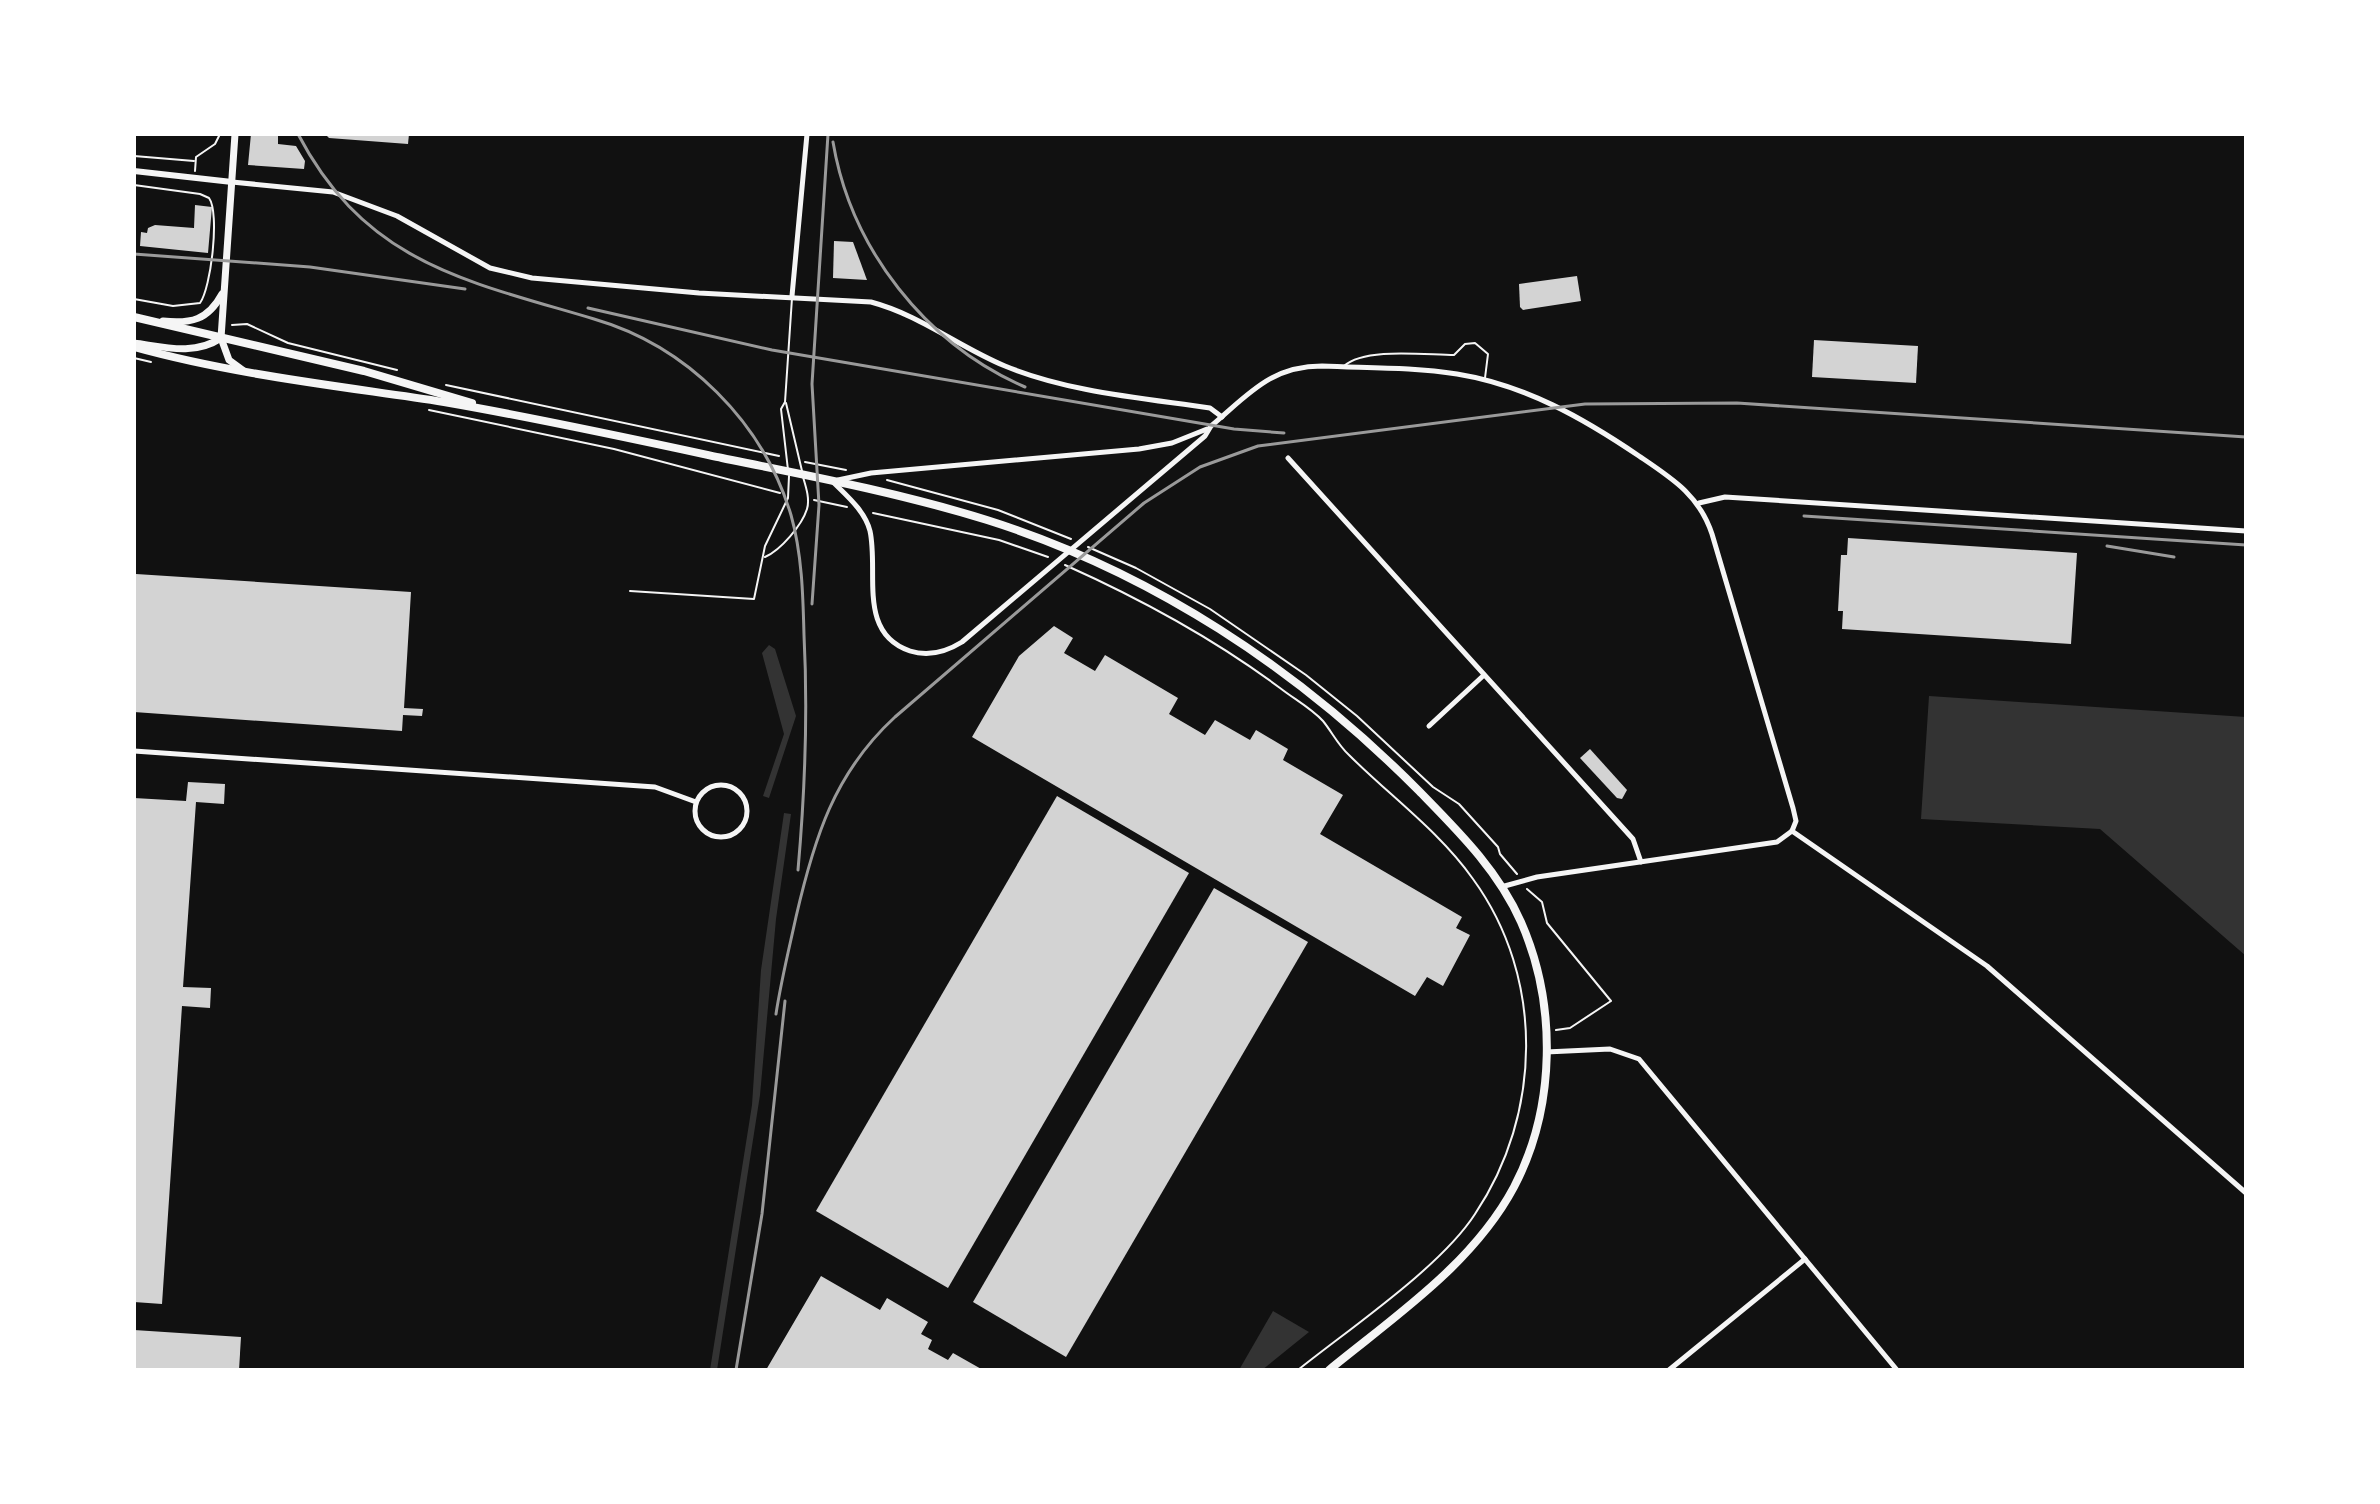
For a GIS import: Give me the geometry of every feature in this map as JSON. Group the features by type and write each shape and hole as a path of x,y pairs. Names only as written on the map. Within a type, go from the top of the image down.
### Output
{"main road":[{"path":"235,134 221,338 229,360 246,372"},
{"path":"134,317 178,322 200,319 212,310 224,288"},
{"path":"134,317 364,371 508,413"},
{"path":"134,345 188,350 210,346 221,338"},
{"path":"134,345 246,372 508,413 925,501 1047,541 1215,625 1273,663 1378,750 1462,833 1519,918 1533,954 1547,1030 1542,1108 1515,1185 1489,1227 1458,1262 1329,1370"}],"street":[{"path":"792,296 807,134"},
{"path":"134,171 338,193 397,216 490,268 532,278 736,296 792,296 871,302 891,308 1002,365 1030,375 1061,384 1210,408 1222,417"},
{"path":"833,481 864,474 1139,449 1172,443 1207,428 1278,372 1302,366 1456,374 1542,399 1583,419 1674,480 1699,503 1712,534 1796,821 1792,831 1777,842 1501,887"},
{"path":"833,481 860,510 870,532 873,598 876,617 884,633 906,649 937,653 962,642 1205,436 1207,428"},
{"path":"1288,458 1633,839 1641,862"},
{"path":"1699,503 1725,497 2246,531"},
{"path":"1429,726 1484,675"},
{"path":"134,751 644,786 675,791 696,802"},
{"path":"731,786 744,798 747,806 745,823 732,836 723,838 706,833 695,819 696,802 706,789 731,786"},
{"path":"1792,831 1987,966 2246,1193"},
{"path":"1545,1052 1610,1049 1627,1052 1653,1073 1897,1370"},
{"path":"1669,1370 1805,1259"}],"lane":[{"path":"764,557 775,553 808,503 785,402 792,296"},
{"path":"1343,367 1358,357 1374,355 1454,355 1465,344 1475,343 1488,354 1485,380"},
{"path":"630,591 754,599 765,546 790,490 782,433 781,409 785,402"}],"path":[{"path":"134,156 195,160 215,144 220,134"},
{"path":"134,185 195,192 209,198 214,207 209,274 203,300 192,306 173,306 134,299"},
{"path":"222,325 247,324 288,343 381,364 403,373"},
{"path":"254,346 258,330"},
{"path":"444,384 738,448"},
{"path":"426,409 614,449 762,489"},
{"path":"846,470 973,502 1057,533"},
{"path":"843,506 1036,551"},
{"path":"1094,578 1196,631 1314,714 1349,755 1403,803 1471,876 1503,932 1524,1006 1526,1077 1515,1131 1497,1177 1460,1236 1298,1370"},
{"path":"1433,787 1459,804 1498,847 1532,896 1542,902 1547,923 1611,1001 1570,1028 1547,1030"}],"shaded area":[{"path":"769,645 775,649 796,716 769,798 763,796 784,734 762,653"},
{"path":"1929,696 2246,717 2246,956 2100,829 1921,819"},
{"path":"784,813 791,814 776,919 760,1095 717,1370 710,1370 752,1105 761,970"},
{"path":"1273,1311 1309,1332 1262,1370 1239,1370"}],"building":[{"path":"251,134 278,134 278,144 296,146 305,161 304,169 248,165"},
{"path":"325,134 409,134 408,144 329,138"},
{"path":"195,205 212,207 208,253 140,246 141,232 147,233 148,228 155,225 194,228"},
{"path":"834,241 853,242 867,280 833,278"},
{"path":"1577,276 1581,301 1523,310 1520,307 1519,284"},
{"path":"1814,340 1918,346 1916,383 1812,377"},
{"path":"1848,538 2077,553 2071,644 1842,629 1843,611 1838,611 1841,555 1847,555"},
{"path":"136,574 411,592 404,708 423,709 422,716 403,715 402,731 134,712"},
{"path":"1054,626 1073,638 1064,653 1095,671 1105,655 1178,698 1169,714 1205,735 1215,720 1250,740 1256,730 1288,749 1283,760 1343,795 1320,834 1462,917 1456,928 1470,935 1443,986 1427,977 1415,996 972,737 1019,656"},
{"path":"1590,749 1627,790 1622,799 1617,798 1580,758"},
{"path":"188,782 225,784 224,804 196,802 183,987 211,988 210,1008 182,1006 162,1304 134,1302 134,798 186,801"},
{"path":"1057,796 1189,873 948,1288 816,1211"},
{"path":"1214,888 1308,942 1066,1357 973,1302"},
{"path":"821,1276 880,1310 887,1298 928,1322 921,1334 932,1340 928,1349 948,1360 953,1353 983,1370 766,1370"},
{"path":"134,1330 241,1337 239,1370 134,1370"}],"railway":[{"path":"298,134 325,178 355,212 388,240 462,278 628,331 690,368 741,419 778,481 798,545 806,723 798,870"},
{"path":"812,604 819,505 812,384 828,134"},
{"path":"833,142 842,181 857,219 876,255 899,288 925,319 956,346 989,369 1025,387"},
{"path":"134,254 310,267 465,289"},
{"path":"588,308 772,350 1234,429 1284,433"},
{"path":"776,1014 810,861 829,809 856,761 895,717 1144,503 1200,467 1258,446 1585,404 1737,403 2246,437"},
{"path":"1804,516 2246,545"},
{"path":"2107,546 2174,557"},
{"path":"736,1370 762,1214 785,1001"}]}
